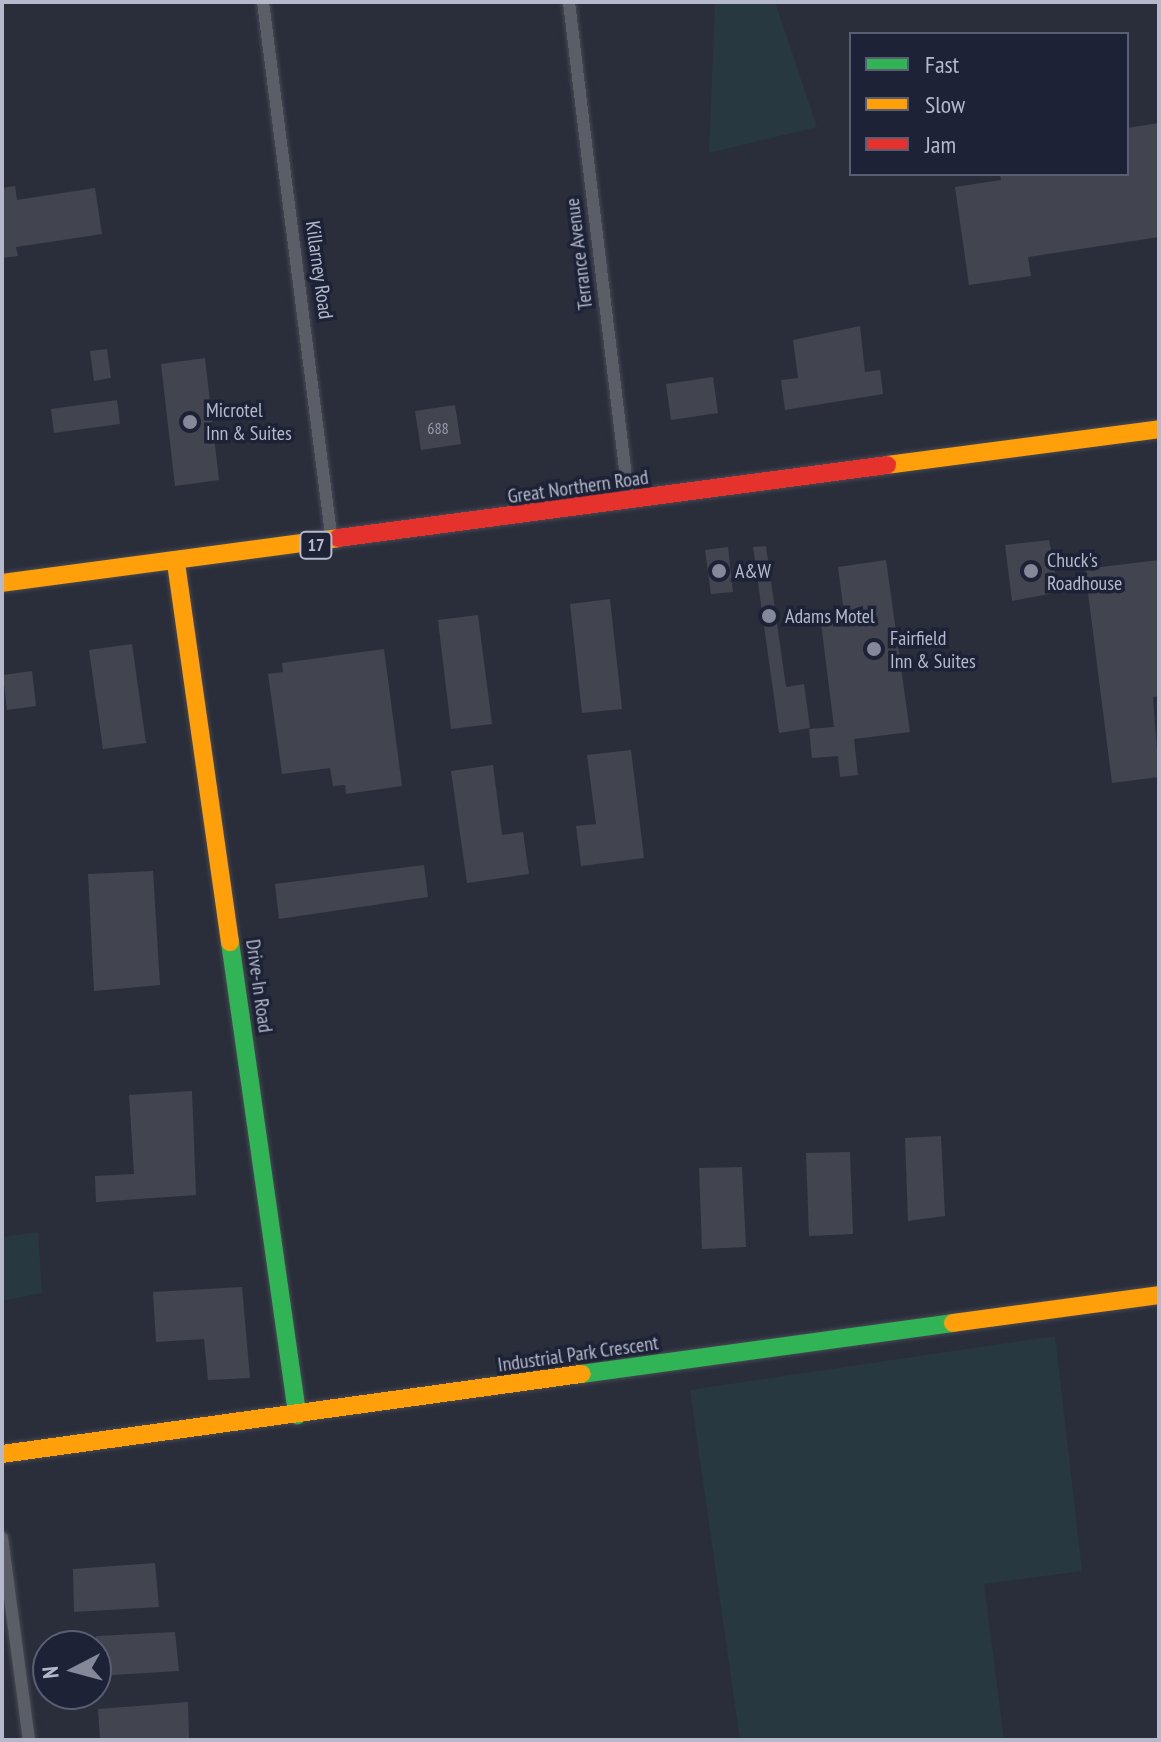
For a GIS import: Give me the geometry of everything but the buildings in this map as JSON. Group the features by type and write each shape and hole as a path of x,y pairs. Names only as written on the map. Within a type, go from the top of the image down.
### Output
{"main road":[{"name":"Great Northern Road","path":"2,583 332,543 1159,429"},
{"name":"Drive-In Road","path":"176,563 297,1415"},
{"name":"Industrial Park Crescent","path":"2,1454 1159,1295"}],"street":[{"name":"Killarney Road","path":"263,2 332,543"},
{"name":"Terrance Avenue","path":"569,2 629,502"},
{"path":"2,1538 29,1740"}],"shaded area":[{"path":"715,2 775,2 817,127 709,153"},
{"path":"38,1232 42,1293 2,1301 2,1237"},
{"path":"1055,1336 1082,1571 984,1584 1004,1740 740,1740 690,1390"}],"traffic: fast":[{"path":"230,942 297,1415"},
{"path":"581,1374 953,1323"}],"traffic: slow":[{"path":"887,465 1159,429"},
{"path":"2,583 338,538"},
{"path":"176,563 230,942"},
{"path":"953,1323 1159,1295"},
{"path":"2,1454 581,1374"}],"traffic: jam":[{"path":"338,538 887,465"}],"place":[{"name":"Microtel Inn & Suites","path":"190,422"},
{"name":"A&W","path":"719,571"},
{"name":"Chuck's Roadhouse","path":"1031,571"},
{"name":"Adams Motel","path":"769,616"},
{"name":"Fairfield Inn & Suites","path":"874,649"}]}
